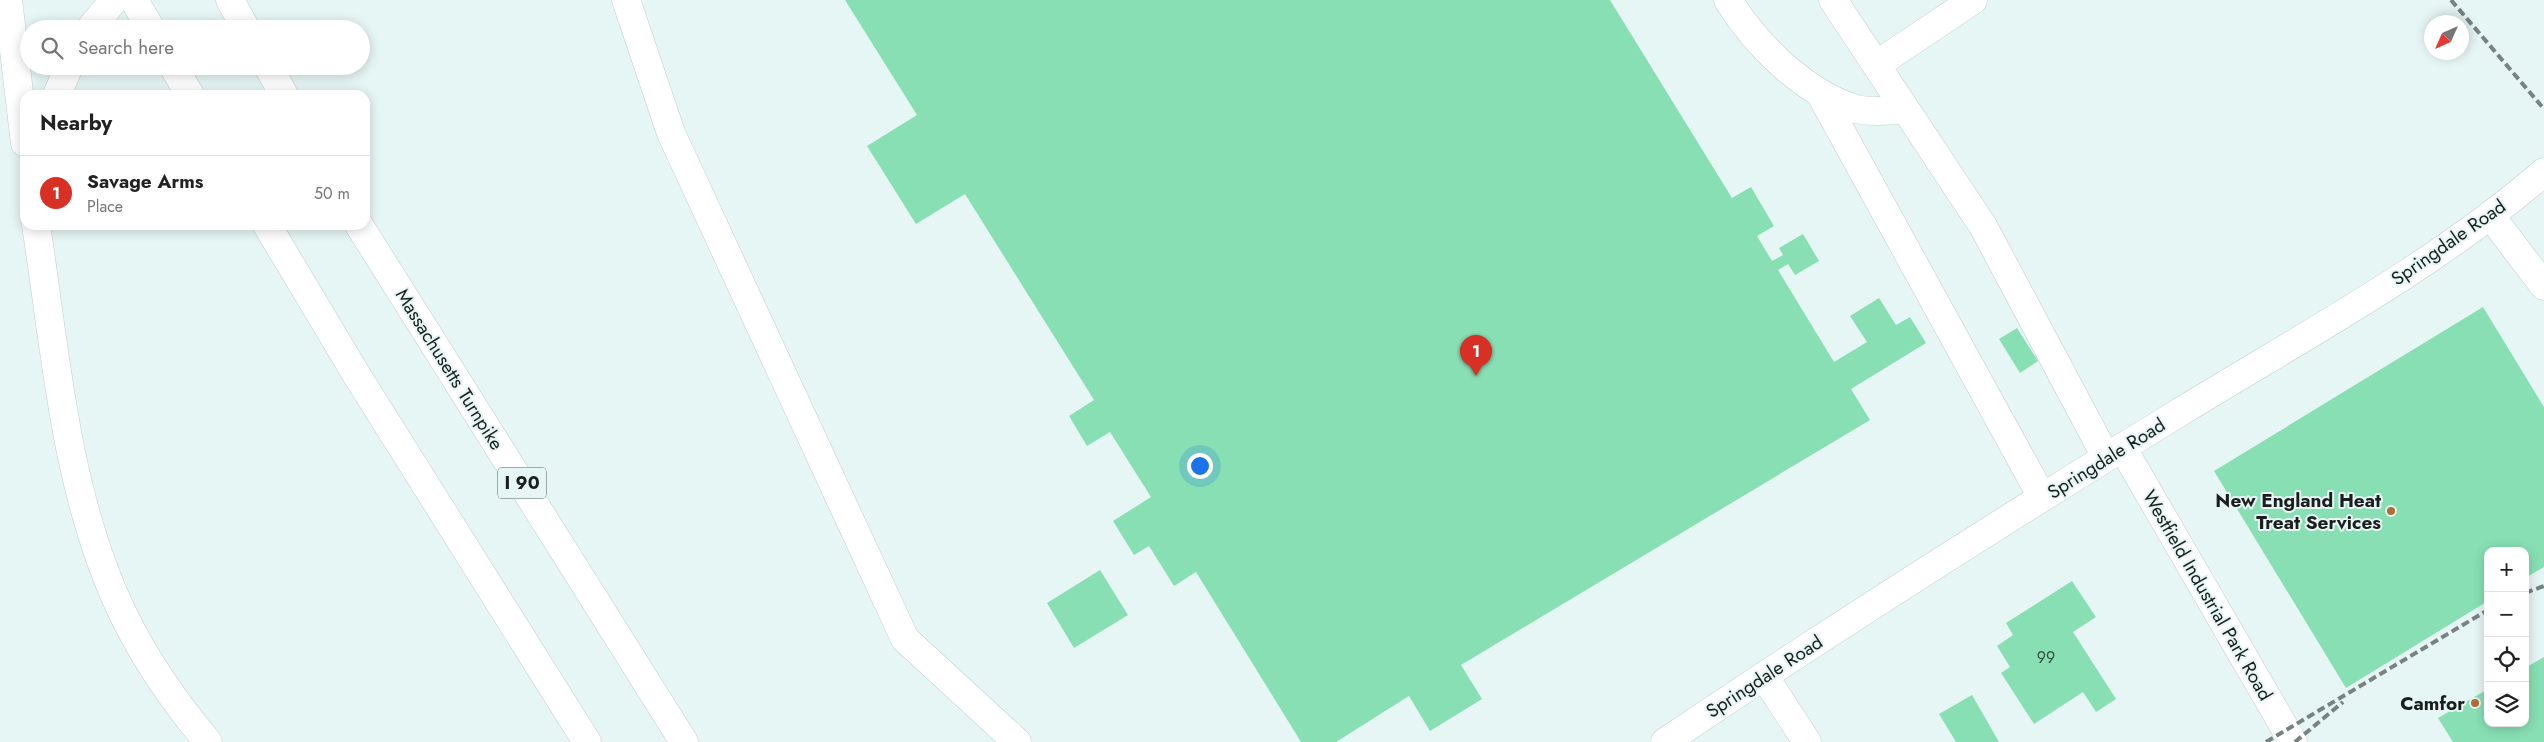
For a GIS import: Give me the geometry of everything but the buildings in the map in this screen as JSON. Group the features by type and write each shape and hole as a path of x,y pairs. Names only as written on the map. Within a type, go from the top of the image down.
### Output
{"main road":[{"path":"8,0 20,101"},
{"path":"97,20 114,0"},
{"path":"134,0 146,20"},
{"path":"230,0 241,20"},
{"path":"626,0 671,133 905,639 1017,742"},
{"path":"1728,0 1738,15 1787,69 1822,95 1857,109 1906,110"},
{"name":"Westfield Industrial Park Road","path":"1833,0 1983,226 2114,452 2293,742"},
{"path":"1876,65 1973,0"},
{"path":"59,90 65,75"},
{"path":"178,75 187,90"},
{"path":"273,75 281,90"},
{"path":"1822,95 2042,497"},
{"name":"Springdale Road","path":"1665,742 1792,657 2042,497 2424,262 2490,215 2544,172"},
{"path":"2490,215 2544,286"},
{"path":"37,230 62,404 76,471 98,552 113,591 138,642 183,711 208,742"},
{"path":"270,230 356,374 587,742"},
{"name":"Massachusetts Turnpike","path":"362,230 684,742"},
{"path":"1764,676 1807,742"}],"railway":[{"path":"2451,0 2544,109"},
{"path":"2528,592 2544,586"},
{"path":"2266,742 2484,612"},
{"path":"2295,742 2343,702"}],"place":[{"name":"Savage Arms","path":"1476,376"},
{"name":"New England Heat Treat Services","path":"2391,511"},
{"name":"Camfor","path":"2475,703"}]}
